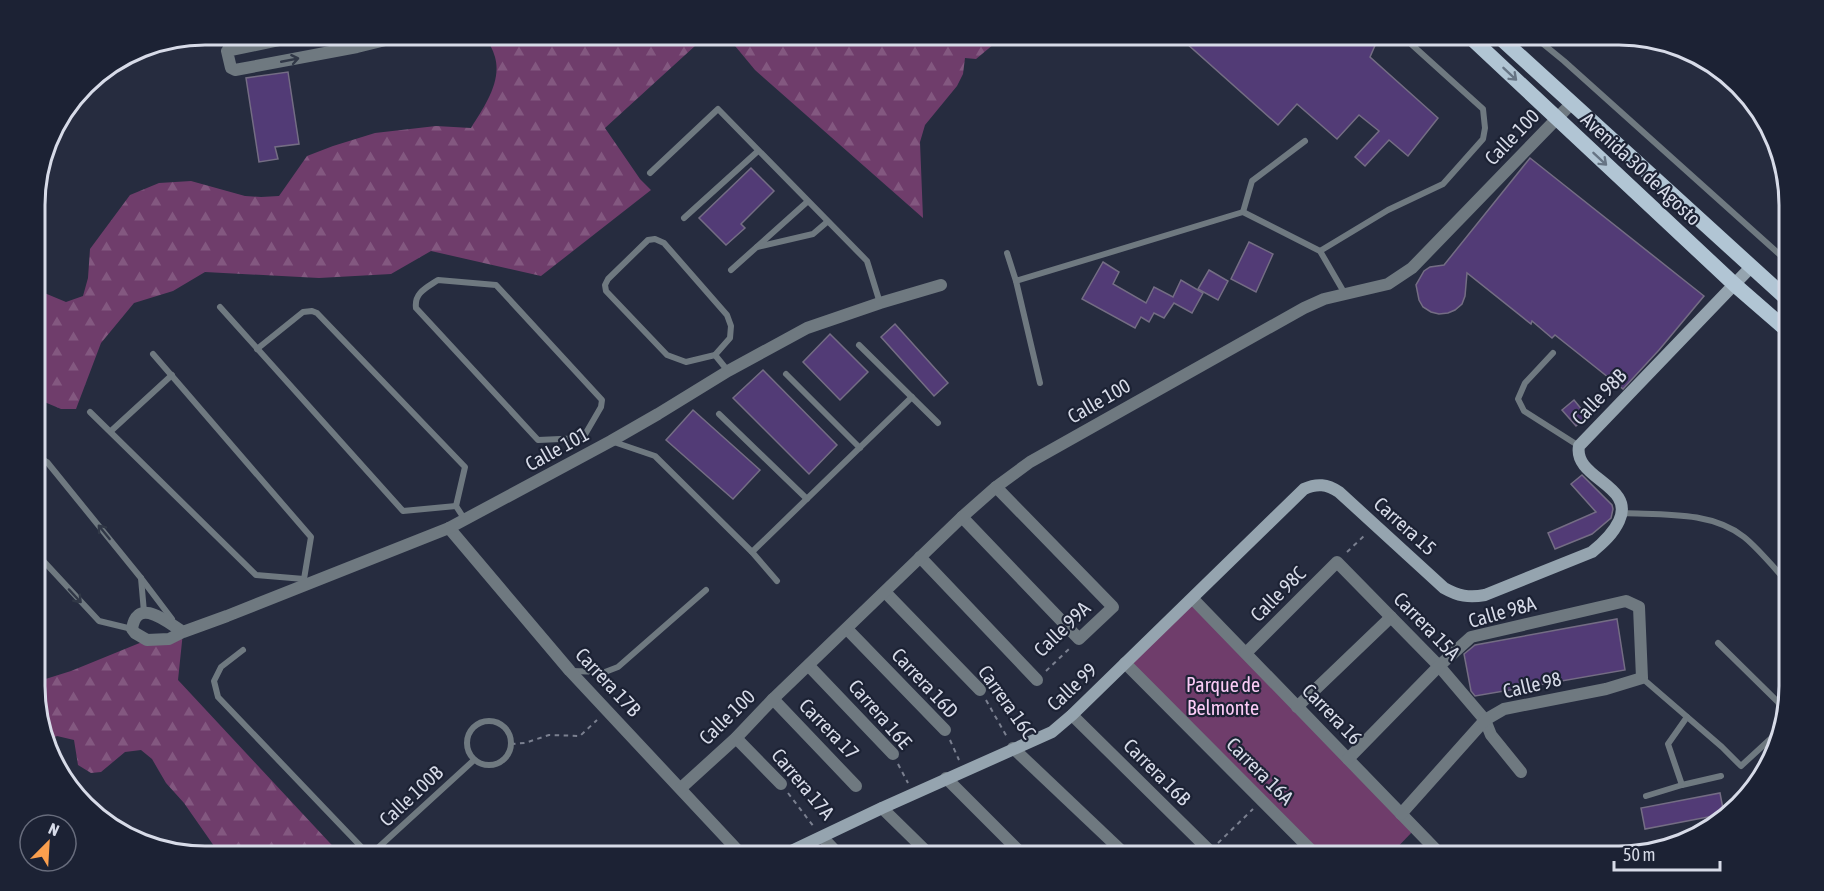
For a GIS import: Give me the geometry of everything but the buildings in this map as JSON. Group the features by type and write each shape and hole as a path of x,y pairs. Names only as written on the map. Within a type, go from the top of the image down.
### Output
{"main road":[{"name":"Avenida 30 de Agosto","path":"1479,45 1735,285 1779,323"},
{"name":"Avenida 30 de Agosto","path":"1508,45 1779,292"}],"street":[{"path":"256,45 227,51 232,70 365,45"},
{"name":"Calle 100","path":"681,788 736,738 773,699 920,557 996,487 1030,462 1280,321 1324,299 1388,285 1413,268 1571,104"},
{"name":"Calle 98B","path":"1623,513 1623,505 1615,493 1582,463 1578,455 1579,446 1751,267"},
{"name":"Calle 101","path":"132,629 147,640 169,639 305,582 373,559 449,528 611,441 728,371 807,328 941,285"},
{"name":"Calle 99","path":"803,846 963,770 1052,732 1193,599 1304,489 1317,484 1329,486 1339,492"},
{"name":"Calle 99A","path":"996,487 1113,607 1079,639"},
{"name":"Carrera 15","path":"1339,492 1444,588 1455,594 1474,597 1485,595 1592,552 1604,543 1616,528 1623,513"},
{"path":"962,517 1079,639"},
{"name":"Carrera 17B","path":"449,528 570,671 734,846"},
{"path":"920,557 1037,680"},
{"name":"Carrera 15A","path":"1337,562 1439,666 1485,720 1491,735 1521,772"},
{"name":"Calle 98C","path":"1246,653 1337,562"},
{"name":"Carrera 16C","path":"885,592 980,690"},
{"name":"Carrera 16","path":"1193,599 1432,846"},
{"name":"Calle 98A","path":"1348,759 1439,666 1471,637 1626,601 1639,608 1642,678"},
{"path":"132,629 137,615 144,612 152,614 183,632"},
{"path":"1297,706 1391,617"},
{"name":"Carrera 16D","path":"847,629 945,729"},
{"name":"Carrera 16A","path":"1125,663 1307,846"},
{"name":"Carrera 16E","path":"809,666 893,754"},
{"name":"Calle 98","path":"1401,814 1485,720 1504,709 1606,689 1642,678"},
{"name":"Carrera 17","path":"773,699 856,786"},
{"name":"Carrera 16B","path":"1072,715 1204,846"},
{"name":"Carrera 17A","path":"736,738 781,784"},
{"name":"Carrera 16C","path":"1013,748 1116,846"},
{"path":"946,778 1014,846"},
{"path":"882,808 921,846"},
{"name":"Carrera 17A","path":"822,837 831,846"}],"lane":[{"path":"226,45 227,51"},
{"path":"1320,251 1388,210 1443,184 1484,139 1483,109 1412,45"},
{"path":"1545,45 1779,254"},
{"path":"650,173 718,109 867,261 880,303"},
{"path":"1243,212 1252,181 1305,141"},
{"path":"684,218 758,151"},
{"path":"731,270 807,202"},
{"path":"1016,281 1243,212 1320,251 1346,294"},
{"path":"756,247 813,234 827,222"},
{"path":"655,239 664,243 727,315 731,326 730,338 715,355 686,362 667,356 606,291 605,285 608,279 648,240 655,239"},
{"path":"1006,253 1016,281 1040,383"},
{"path":"438,280 496,285 602,400 583,438 538,440 416,308 415,300 419,293 438,280"},
{"path":"220,307 403,511 456,506"},
{"path":"257,349 303,312 317,313 465,467 456,506 465,520"},
{"path":"860,345 939,423"},
{"path":"1553,353 1525,383 1518,399 1524,411 1579,446"},
{"path":"90,412 256,575 305,582 311,537 153,354"},
{"path":"715,355 728,371"},
{"path":"786,374 860,447"},
{"path":"111,431 172,375"},
{"path":"752,552 912,397"},
{"path":"719,414 807,499"},
{"path":"583,438 593,450"},
{"path":"611,441 655,456 752,552 777,581"},
{"path":"45,461 172,619"},
{"path":"1623,513 1685,516 1714,521 1744,536 1779,573"},
{"path":"45,563 99,621 132,629"},
{"path":"141,578 144,612"},
{"path":"570,671 604,672 618,667 706,590"},
{"path":"1718,643 1778,703"},
{"path":"243,650 221,667 214,681 218,697 360,846"},
{"path":"1642,678 1741,766 1770,740"},
{"path":"1682,785 1668,744 1687,717"},
{"path":"485,721 495,722 504,727 511,744 509,753 502,761 493,765 483,765 474,760 468,752 466,742 469,732 476,725 485,721"},
{"name":"Calle 100B","path":"381,846 474,760"},
{"path":"1646,796 1721,776"}],"path":[{"path":"1337,562 1374,525"},
{"name":"Calle 99A","path":"1037,680 1079,639"},
{"name":"Carrera 16C","path":"980,690 1013,748"},
{"path":"511,744 525,743 549,735 580,736 608,710"},
{"name":"Carrera 16D","path":"945,729 963,770"},
{"name":"Carrera 16E","path":"893,754 914,794"},
{"name":"Carrera 17A","path":"781,784 822,837"},
{"path":"1220,846 1262,801"}],"green space":[{"path":"490,45 696,45 605,128 640,179 651,190 541,276 431,251 391,274 319,278 205,272 173,291 134,303 101,343 76,409 61,409 45,402 45,293 66,302 83,296 88,278 90,249 130,195 159,183 191,181 245,196 279,196 307,156 333,146 375,133 436,126 471,128 494,85 497,66"},
{"path":"734,45 993,45 976,59 965,58 963,74 957,86 925,125 920,142 923,218 755,70"},
{"name":"Parque de Belmonte","path":"1193,599 1415,829 1399,846 1307,846 1125,663"},
{"path":"183,632 178,680 333,846 214,846 184,803 166,783 152,759 141,750 125,752 101,772 91,773 78,765 74,740 57,736 54,738 46,707 45,679 147,640"}]}
